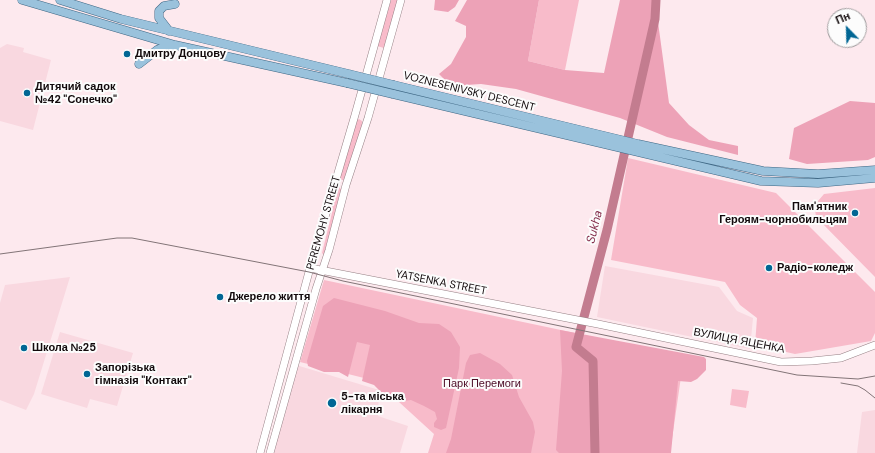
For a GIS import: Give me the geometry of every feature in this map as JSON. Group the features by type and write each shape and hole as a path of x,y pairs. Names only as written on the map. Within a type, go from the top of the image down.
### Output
{"main road":[{"name":"VOZNESENIVSKY DESCENT","path":"22,0 175,45 348,79 394,85 614,142"},
{"name":"VOZNESENIVSKY DESCENT","path":"60,0 121,19 348,79 393,94 637,147 763,171 818,174 875,170"},
{"name":"PEREMOHY STREET","path":"260,453 334,182 355,115 387,0"},
{"name":"PEREMOHY STREET","path":"270,453 315,293 329,250 346,185 368,118 401,0"},
{"path":"169,31 159,18 159,11 164,6 175,4"},
{"path":"138,64 157,50 175,45"},
{"name":"VOZNESENIVSKY DESCENT","path":"637,147 762,180 818,183 875,178"},
{"path":"334,182 346,185"},
{"name":"YATSENKA STREET","path":"310,268 598,324"},
{"name":"ВУЛИЦЯ ЯЦЕНКА","path":"598,324 782,362 841,358 875,345"},
{"path":"283,366 294,369"}],"shaded area":[{"path":"7,44 24,48 23,52 51,60 33,130 0,121 0,48"},
{"path":"605,266 719,287 737,311 753,318 750,349 597,317"},
{"name":"Школа №25","path":"70,277 34,394 26,410 0,400 0,303 5,285"},
{"name":"Запорізька гімназія \"Контакт\"","path":"60,332 133,353 117,406 90,399 87,408 41,394"},
{"name":"5-та міська лікарня","path":"296,365 379,390 378,416 408,426 400,453 270,453"},
{"path":"875,410 875,453 857,453 862,412"}],"green space":[{"path":"391,0 398,0 384,48 377,46"},
{"path":"435,0 459,0 455,7 448,12 434,10"},
{"path":"467,0 539,0 528,61 565,70 604,73 620,0 655,0 669,103 689,125 709,140 738,146 738,155 667,137 620,118 516,89 481,84 451,86 439,74 451,64 466,37 466,26 455,21"},
{"path":"539,0 579,0 565,70 528,61"},
{"path":"850,101 875,103 875,157 868,160 807,164 789,159 794,128"},
{"path":"359,119 362,121 362,125 346,179 340,180 339,176 357,120"},
{"path":"628,158 776,193 875,292 875,333 871,341 795,354 755,345 757,318 740,305 725,282 611,260"},
{"path":"338,186 341,191 324,255 322,253 332,213 331,202 336,187"},
{"path":"875,188 875,277 816,217 815,209 818,201 824,194"},
{"name":"Парк Перемоги","path":"324,280 684,356 670,453 428,453 434,434 376,381 300,362"},
{"path":"334,298 385,311 419,323 439,324 451,332 460,347 459,368 446,428 441,430 434,427 434,423 437,419 435,412 411,400 402,401 386,397 374,385 362,381 370,345 357,342 348,377 339,372 324,372 308,366 307,361 323,306"},
{"path":"560,330 704,357 706,359 706,370 697,379 691,382 678,381 671,453 559,453 556,450 562,371"},
{"path":"480,353 500,364 512,375 519,397 533,422 535,432 531,453 446,453 451,439 466,363 470,355"},
{"path":"732,389 749,391 746,408 730,405"}],"waterway":[{"name":"Sukha","path":"595,453 593,361 576,347 607,230 655,19 656,0"}],"tram line":[{"path":"0,254 117,238 132,238 309,272 343,281 797,375 858,379 875,376"},
{"path":"841,383 858,386 875,398"}],"place":[{"name":"Дмитру Донцову","path":"127,54"},
{"name":"Дитячий садок №42 \"Сонечко\"","path":"27,93"},
{"name":"Пам'ятник Героям-чорнобильцям","path":"855,213"},
{"name":"Радіо-коледж","path":"769,268"},
{"name":"Джерело життя","path":"220,297"},
{"name":"Школа №25","path":"24,348"},
{"name":"Запорізька гімназія \"Контакт\"","path":"87,374"},
{"name":"5-та міська лікарня","path":"332,403"}]}
